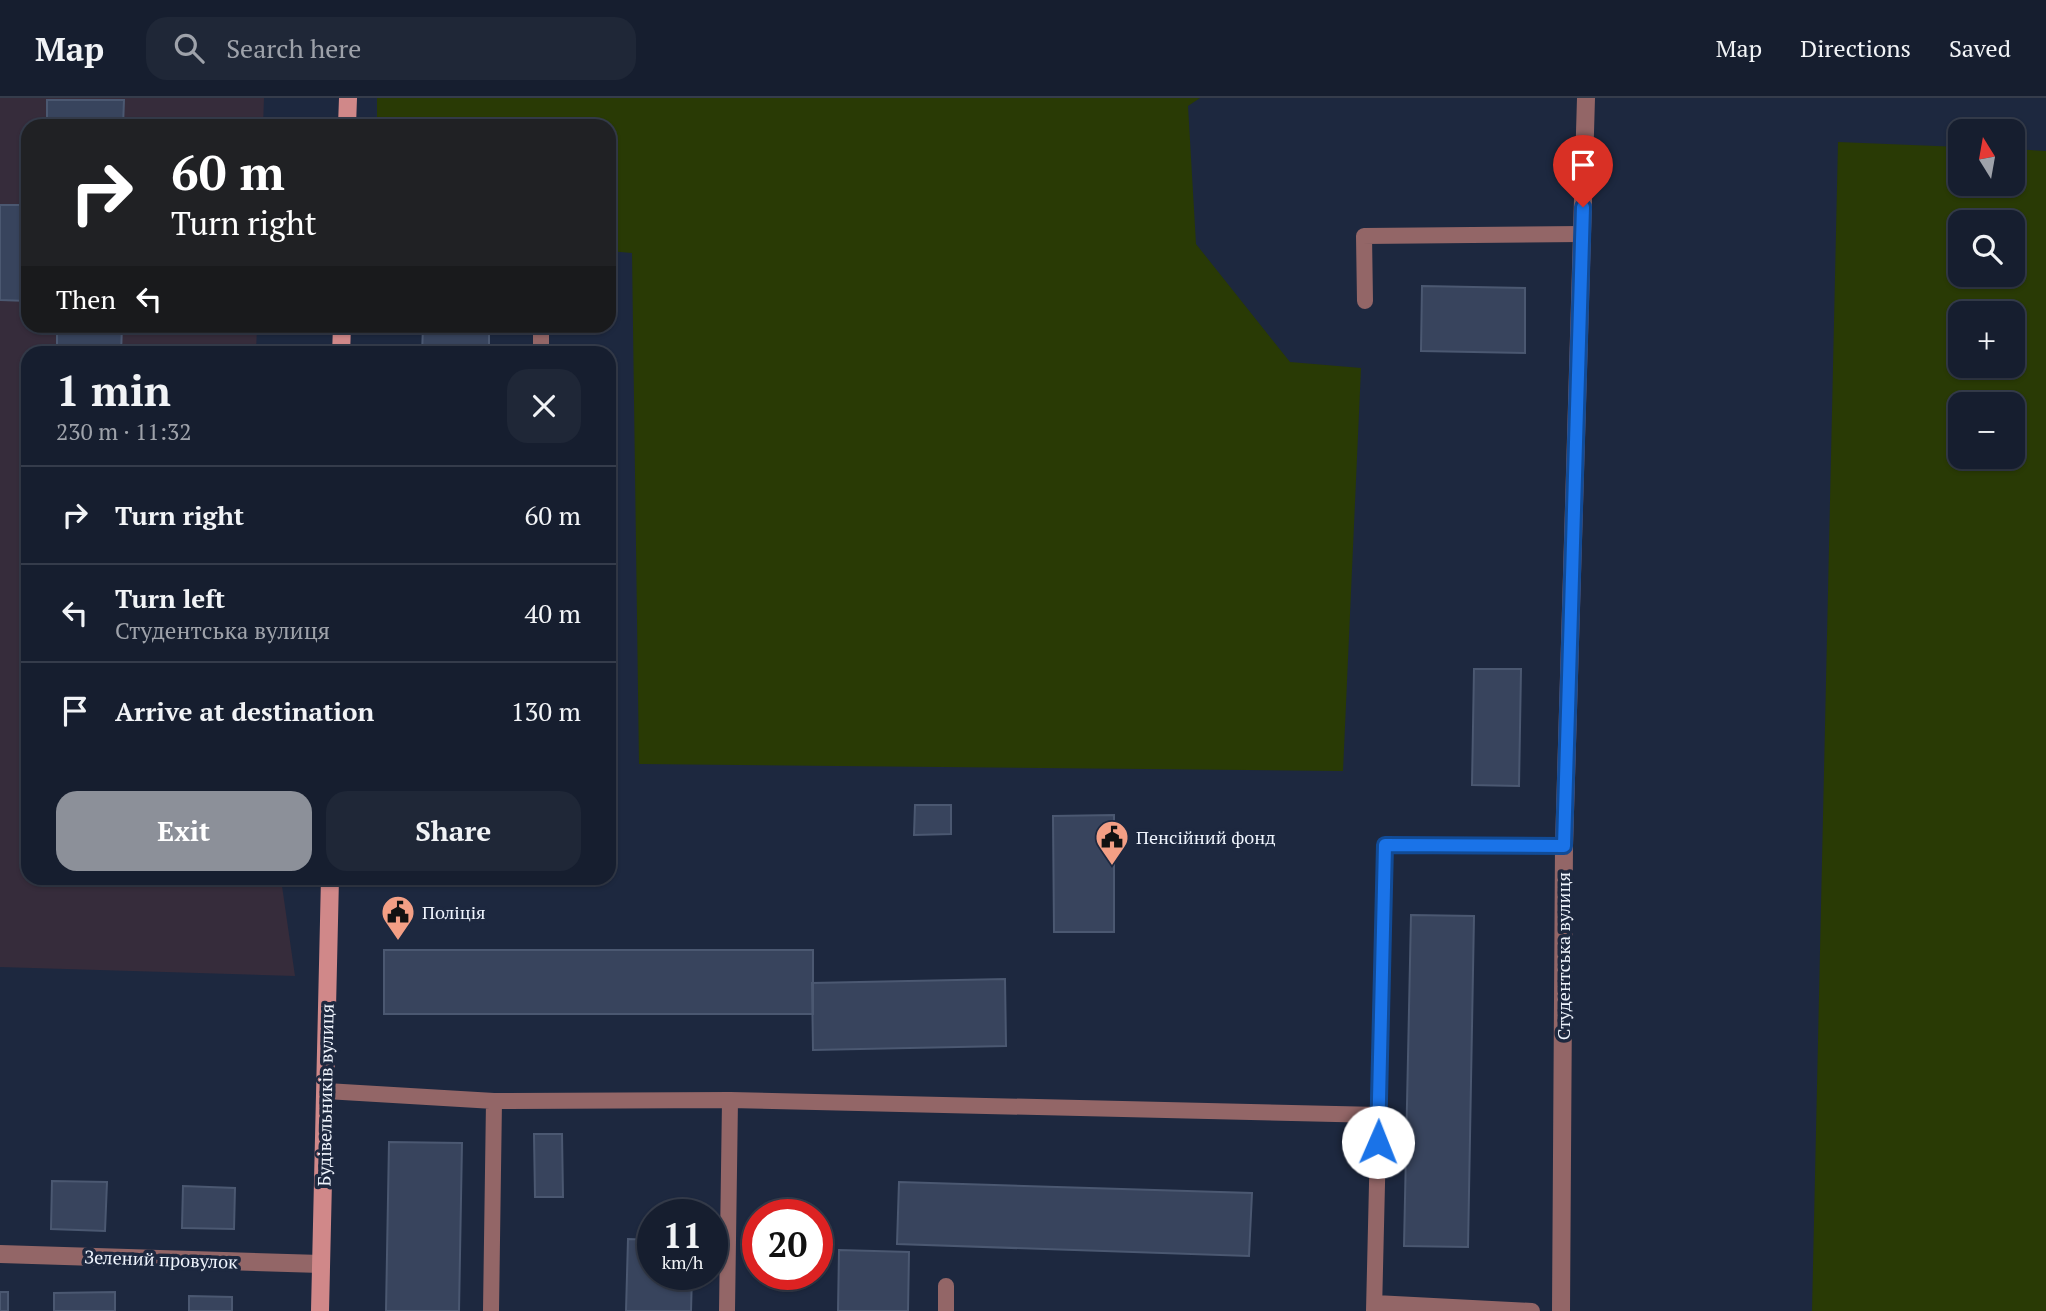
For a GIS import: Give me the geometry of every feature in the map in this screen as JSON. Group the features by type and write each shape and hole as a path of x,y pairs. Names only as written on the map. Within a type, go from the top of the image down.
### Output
{"street":[{"path":"347,119 348,98"},
{"name":"Студентська вулиця","path":"1561,1311 1564,846 1586,98"},
{"name":"Будівельників вулиця","path":"320,1311 330,885"},
{"name":"Зелений провулок","path":"0,1254 321,1264"}],"lane":[{"path":"1365,301 1364,236 1582,234"},
{"path":"1532,1311 1374,1307 1385,845 1564,846"},
{"path":"326,1091 494,1101 730,1100 1379,1115"},
{"path":"727,1311 730,1100"},
{"path":"491,1311 494,1101"},
{"path":"946,1286 946,1311"}],"shaded area":[{"path":"0,98 264,98 263,119 21,119 21,333 257,333 256,346 21,346 21,885 282,885 295,976 0,967"}],"green space":[{"path":"377,98 1200,98 1188,106 1196,244 1290,362 1361,368 1343,771 639,764 632,253 616,252 616,119 377,119"},
{"path":"1838,142 1948,147 1948,196 2025,196 2025,150 2046,151 2046,1311 1812,1311"}],"building":[{"path":"47,100 124,100 123,119 47,119"},
{"path":"0,205 21,205 21,301 0,300"},
{"path":"1422,286 1525,288 1525,353 1421,351"},
{"path":"57,333 122,333 121,346 57,346"},
{"path":"423,333 489,333 489,346 422,346"},
{"path":"1474,669 1521,669 1519,786 1472,785"},
{"path":"915,805 951,805 951,834 914,835"},
{"path":"1114,815 1114,932 1054,932 1053,816"},
{"path":"1411,915 1474,916 1468,1247 1404,1246"},
{"path":"384,950 813,950 813,1014 384,1014"},
{"path":"1005,979 1006,1046 813,1050 812,983"},
{"path":"534,1134 562,1134 563,1197 535,1197"},
{"path":"389,1142 462,1143 459,1311 386,1311"},
{"path":"52,1181 107,1182 105,1231 51,1229"},
{"path":"899,1182 1252,1193 1249,1256 897,1244"},
{"path":"183,1186 235,1188 234,1229 182,1228"},
{"path":"628,1239 637,1239 637,1290 692,1290 691,1311 626,1311"},
{"path":"839,1250 909,1252 908,1311 838,1311"},
{"path":"0,1292 8,1292 8,1311 0,1311"},
{"path":"115,1292 115,1311 54,1311 54,1293"},
{"path":"189,1296 232,1297 232,1311 189,1311"}],"place":[{"name":"Пенсійний фонд","path":"1112,867"},
{"name":"Поліція","path":"398,942"}],"route":[{"path":"1378,1142 1385,845 1564,846 1583,207"}]}
